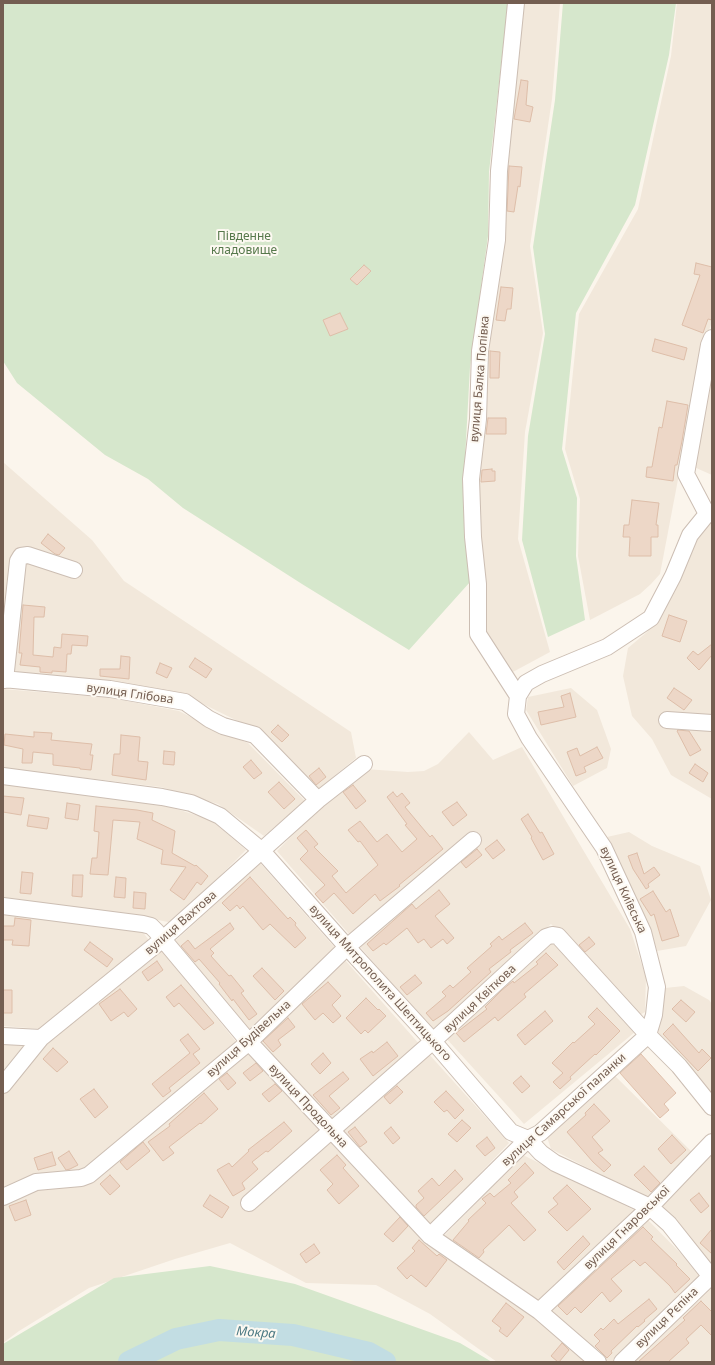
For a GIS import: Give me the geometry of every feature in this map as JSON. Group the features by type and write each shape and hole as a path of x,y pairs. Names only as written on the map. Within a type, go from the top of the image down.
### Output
{"street":[{"name":"вулиця Балка Попівка","path":"516,3 499,171 497,240 480,351 478,419 471,479 473,537 478,584 478,634 518,696"},
{"path":"518,696 526,683 542,674 606,647 650,618 673,576 690,535 709,512 686,474 709,345 712,338"},
{"path":"4,680 18,561 21,556 28,555 74,570"},
{"name":"вулиця Глібова","path":"4,680 110,689 185,702 209,719 223,726 255,735 318,800"},
{"name":"вулиця Київська","path":"518,696 516,714 529,738 604,848 643,932 657,987 654,1015 648,1035"},
{"path":"667,720 712,723"},
{"name":"вулиця Вахтова","path":"3,1085 41,1038 162,939 318,800 364,764"},
{"name":"вулиця Митрополита Шептицького","path":"3,776 162,797 191,803 220,816 262,851 433,1041 511,1132 528,1139 541,1153 555,1163 650,1207 669,1224 712,1276"},
{"name":"вулиця Будівельна","path":"3,1197 36,1182 82,1178 89,1175 249,1042 347,947 473,840"},
{"name":"вулиця Продольна","path":"3,906 150,926 156,931 249,1042 430,1236 539,1311 598,1362"},
{"name":"вулиця Квіткова","path":"249,1203 433,1041 546,937 552,935 558,936 648,1035"},
{"path":"648,1035 679,1066 712,1107"},
{"name":"вулиця Самарської паланки","path":"430,1236 528,1139 540,1133 648,1035"},
{"path":"3,1036 41,1038"},
{"name":"вулиця Гнаровської","path":"539,1311 650,1207 712,1142"},
{"name":"вулиця Рєпіна","path":"622,1362 712,1276"}],"shaded area":[{"path":"518,3 560,3 552,99 530,246 543,333 525,432 518,539 550,652 511,673 482,630 475,488"},
{"path":"677,3 712,3 712,322 704,343 660,574 640,594 590,620 578,556 580,499 565,449 579,314 638,209 671,56"},
{"path":"712,356 712,475 694,467"},
{"path":"3,462 92,540 124,581 351,732 356,758 316,791 260,732 197,701 111,684 3,674"},
{"path":"712,521 712,799 671,775 652,739 632,716 623,676 628,648 647,632 659,615 702,527"},
{"path":"571,688 597,710 611,749 607,768 573,786 526,710 528,697"},
{"path":"3,689 111,698 179,711 220,732 248,743 305,801 264,836 218,804 161,787 3,768"},
{"path":"469,732 493,760 522,747 630,929 646,977 645,1012 638,1016 551,924 433,1031 277,851 322,805 365,769 408,772 424,771 438,764"},
{"path":"3,784 161,804 211,820 246,850 173,923 143,917 3,897"},
{"path":"629,832 652,846 700,866 711,900 686,946 657,951 651,930 607,837"},
{"path":"260,863 336,949 249,1029 173,943"},
{"path":"3,912 139,927 151,943 41,1029 3,1026"},
{"path":"554,941 635,1032 524,1124 445,1037"},
{"path":"161,949 237,1043 83,1172 3,1191 3,1093 43,1043"},
{"path":"345,960 421,1046 331,1121 258,1040"},
{"path":"684,986 709,1000 712,1004 712,1097 657,1040 665,988"},
{"path":"28,1044 3,1076 3,1045"},
{"path":"248,1048 395,1208 536,1317 588,1362 497,1362 430,1314 376,1285 306,1283 230,1243 175,1259 89,1288 19,1331 3,1343 3,1201 31,1189 89,1181"},
{"path":"427,1052 509,1143 432,1224 423,1223 341,1135 341,1128"},
{"path":"613,1074 693,1153 648,1199 551,1149 547,1137"},
{"path":"712,1148 712,1269 660,1204"},
{"path":"523,1155 636,1211 538,1303 441,1239"},
{"path":"645,1217 703,1276 615,1362 605,1362 545,1310"},
{"path":"710,1287 712,1289 712,1362 633,1362"}],"green space":[{"name":"Південне кладовище","path":"3,3 508,3 489,172 488,236 470,367 464,477 464,532 470,582 409,650 183,508 148,479 105,455 17,383 3,361"},
{"path":"563,3 676,3 669,55 635,205 576,313 562,449 577,498 576,556 585,620 548,637 522,540 528,436 545,334 533,247 555,100"},
{"path":"210,1266 295,1284 460,1343 492,1362 3,1362 3,1344 114,1278"}],"building":[{"path":"521,80 528,81 526,105 533,107 530,122 514,119"},
{"path":"509,166 522,167 520,187 518,186 514,212 507,211"},
{"path":"696,263 712,267 712,320 708,319 703,333 682,325 700,275 694,274"},
{"path":"364,265 371,271 357,285 350,279"},
{"path":"501,287 513,288 511,309 507,309 505,321 496,320"},
{"path":"340,313 348,329 330,336 323,320"},
{"path":"655,339 687,348 684,360 652,351"},
{"path":"490,351 500,352 499,378 490,378"},
{"path":"667,401 688,405 673,481 646,477 647,467 652,467 659,427 662,428"},
{"path":"488,418 506,418 506,434 486,434"},
{"path":"492,469 492,471 495,471 495,481 481,482 482,470"},
{"path":"632,500 659,503 656,525 658,525 658,537 651,537 651,556 629,556 630,537 623,537 624,525 629,525"},
{"path":"48,534 65,548 59,555 55,554 41,543"},
{"path":"23,605 45,607 44,617 34,617 33,655 53,657 54,647 61,648 62,634 88,636 87,646 72,645 71,654 67,654 66,672 40,672 40,667 20,665 22,653 19,653"},
{"path":"669,615 687,621 680,642 662,636"},
{"path":"712,644 712,655 699,670 687,658 693,651 698,655"},
{"path":"121,656 130,657 129,679 100,676 100,669 120,669"},
{"path":"195,658 212,669 206,678 189,667"},
{"path":"160,663 172,668 167,678 156,673"},
{"path":"674,688 692,700 684,710 667,698"},
{"path":"570,693 576,717 541,725 538,712 564,707 561,696"},
{"path":"278,725 289,735 282,742 271,732"},
{"path":"677,731 689,731 701,750 690,756"},
{"path":"34,732 52,733 51,740 92,744 90,755 93,755 91,770 53,765 53,754 33,752 32,763 22,763 23,749 4,745 5,734 34,737"},
{"path":"121,735 140,737 138,761 148,762 146,780 112,775 114,754 120,754"},
{"path":"597,747 603,758 584,767 586,772 576,776 567,752 577,748 580,756"},
{"path":"164,751 175,752 174,765 163,764"},
{"path":"251,760 262,773 254,779 243,767"},
{"path":"695,764 708,773 703,782 689,773"},
{"path":"319,768 326,777 316,785 309,776"},
{"path":"279,782 295,799 284,809 268,792"},
{"path":"353,785 366,801 356,809 343,792"},
{"path":"393,792 397,797 402,793 410,803 405,807 430,837 432,835 443,849 380,901 375,894 353,914 334,893 323,903 315,894 325,885 300,859 308,851 297,838 306,830 318,844 314,847 338,871 332,876 346,893 378,865 360,841 358,842 348,830 360,821 377,842 387,834 402,852 417,839 405,825 407,824 387,797"},
{"path":"3,796 24,798 21,815 3,812"},
{"path":"457,802 467,815 453,826 442,812"},
{"path":"67,803 80,805 78,820 65,818"},
{"path":"96,806 153,813 152,820 175,831 172,853 195,866 196,865 208,876 201,885 197,882 184,900 170,890 186,867 161,864 163,850 137,839 140,822 113,820 108,875 90,874 92,858 97,858 99,832 94,831"},
{"path":"528,814 540,833 542,832 554,854 543,860 521,819"},
{"path":"29,815 49,818 47,829 27,826"},
{"path":"497,840 505,850 493,859 485,849"},
{"path":"477,849 482,855 466,868 461,862"},
{"path":"637,853 644,874 654,867 660,875 648,884 649,887 646,889 633,869 628,856"},
{"path":"22,872 33,873 31,894 20,893"},
{"path":"73,875 83,875 82,897 72,896"},
{"path":"116,877 126,878 125,898 114,897"},
{"path":"250,877 288,919 290,917 296,923 295,925 306,938 295,948 270,924 263,930 243,906 240,909 237,905 230,911 222,903"},
{"path":"439,890 450,904 435,916 454,938 447,944 443,939 431,948 424,939 418,943 407,928 386,945 384,943 373,951 367,944 412,904 416,909"},
{"path":"653,891 666,912 670,909 679,936 662,941 654,914 651,916 640,899"},
{"path":"134,892 146,893 145,909 133,908"},
{"path":"15,918 31,920 29,946 12,945 13,940 3,940 3,926 14,926"},
{"path":"230,923 234,929 210,949 214,953 211,956 229,976 231,975 244,991 241,993 257,1014 249,1020 199,959 195,962 181,946 188,940 195,949"},
{"path":"525,923 533,933 510,950 511,952 489,969 491,972 448,1011 433,1021 426,1013 446,996 442,992 450,985 453,988 471,972 467,968 492,946 490,944 499,936 502,940"},
{"path":"589,937 595,944 585,952 579,945"},
{"path":"90,942 113,959 107,967 84,950"},
{"path":"546,953 558,965 524,994 526,997 498,1021 495,1017 464,1042 456,1033 487,1009 485,1007 502,990 513,981 514,983 538,964 536,962"},
{"path":"157,961 163,970 148,981 142,972"},
{"path":"262,968 284,991 275,1000 253,976"},
{"path":"415,975 422,983 407,995 400,987"},
{"path":"328,982 341,996 332,1005 341,1016 333,1023 323,1013 315,1020 302,1004"},
{"path":"181,985 214,1023 204,1030 179,1003 174,1007 166,997"},
{"path":"120,989 137,1009 128,1017 124,1012 111,1021 99,1004"},
{"path":"3,990 12,990 12,1013 3,1013"},
{"path":"366,998 386,1016 368,1033 365,1030 361,1034 346,1018"},
{"path":"681,1000 695,1012 686,1022 672,1009"},
{"path":"597,1008 620,1031 596,1055 595,1054 570,1077 571,1079 560,1089 553,1082 563,1073 552,1063 573,1042 574,1043 595,1024 588,1017"},
{"path":"545,1011 553,1021 525,1045 517,1035"},
{"path":"288,1018 295,1027 278,1040 281,1045 273,1052 263,1041"},
{"path":"673,1024 699,1053 702,1049 711,1058 698,1071 663,1034"},
{"path":"188,1034 200,1049 193,1054 200,1063 169,1088 171,1091 163,1097 152,1084 190,1053 180,1040"},
{"path":"387,1042 398,1056 373,1076 360,1059 372,1051 373,1053"},
{"path":"53,1048 68,1062 57,1072 43,1059"},
{"path":"323,1053 331,1063 320,1074 311,1064"},
{"path":"641,1054 676,1093 664,1104 669,1110 660,1118 620,1073"},
{"path":"256,1063 263,1071 250,1081 243,1073"},
{"path":"343,1072 349,1079 329,1096 340,1108 331,1115 313,1095"},
{"path":"227,1073 236,1083 228,1090 219,1079"},
{"path":"521,1076 530,1086 522,1093 513,1083"},
{"path":"275,1084 282,1091 269,1102 262,1094"},
{"path":"397,1086 403,1092 390,1104 384,1097"},
{"path":"94,1089 108,1107 95,1118 80,1099"},
{"path":"446,1091 464,1110 455,1119 447,1110 444,1112 434,1102"},
{"path":"204,1093 218,1109 201,1124 200,1123 169,1147 174,1153 163,1161 148,1142 170,1126 169,1124"},
{"path":"594,1104 610,1121 592,1137 603,1150 598,1153 611,1165 604,1172 593,1162 567,1132 586,1115 585,1113"},
{"path":"462,1120 471,1128 457,1142 448,1134"},
{"path":"284,1122 292,1131 268,1152 266,1151 252,1162 258,1169 242,1183 245,1189 233,1196 217,1170 229,1163 232,1167 249,1151 248,1150"},
{"path":"355,1127 367,1142 360,1147 348,1132"},
{"path":"391,1127 400,1138 393,1144 384,1133"},
{"path":"672,1135 686,1150 671,1164 658,1149"},
{"path":"487,1137 495,1148 485,1156 476,1146"},
{"path":"143,1142 150,1151 127,1170 120,1162"},
{"path":"69,1151 78,1165 66,1170 58,1158"},
{"path":"52,1152 56,1165 38,1170 34,1158"},
{"path":"337,1155 346,1165 343,1168 359,1186 339,1204 327,1190 333,1184 320,1170"},
{"path":"525,1163 534,1173 514,1192 518,1197 511,1203 536,1230 524,1241 509,1225 483,1250 484,1252 479,1258 453,1240 469,1221 468,1220 486,1203 482,1199 490,1193 494,1197 511,1183 508,1180"},
{"path":"644,1166 660,1183 651,1192 634,1175"},
{"path":"455,1170 463,1179 424,1216 416,1207 416,1205 424,1198 418,1191 432,1178 439,1186"},
{"path":"110,1175 120,1186 110,1195 100,1184"},
{"path":"567,1185 591,1209 567,1231 548,1212 558,1204 553,1198"},
{"path":"699,1193 709,1206 701,1213 690,1200"},
{"path":"210,1195 229,1207 222,1218 203,1206"},
{"path":"26,1200 31,1215 15,1221 9,1206"},
{"path":"400,1217 408,1226 393,1242 384,1234"},
{"path":"643,1227 653,1237 651,1239 690,1279 675,1293 670,1286 645,1262 640,1266 634,1260 611,1279 622,1291 610,1302 602,1292 581,1313 575,1307 567,1315 558,1306"},
{"path":"712,1229 712,1254 700,1243"},
{"path":"583,1236 590,1244 564,1270 557,1262"},
{"path":"419,1240 437,1256 439,1254 447,1260 426,1287 411,1275 407,1279 397,1268 415,1251 412,1248"},
{"path":"314,1244 320,1253 306,1263 300,1254"},
{"path":"649,1299 657,1309 611,1351 612,1353 607,1358 595,1346 600,1341 594,1335 601,1328 603,1330 614,1319 618,1324"},
{"path":"701,1301 712,1312 712,1336 701,1325 686,1339 689,1343 668,1362 638,1362 685,1320 683,1318"},
{"path":"506,1303 524,1317 507,1337 499,1331 501,1328 492,1321"},
{"path":"562,1343 569,1350 558,1362 551,1356"}],"waterway":[{"name":"Мокра","path":"129,1362 176,1339 219,1330 293,1335 369,1353 385,1362"}]}
